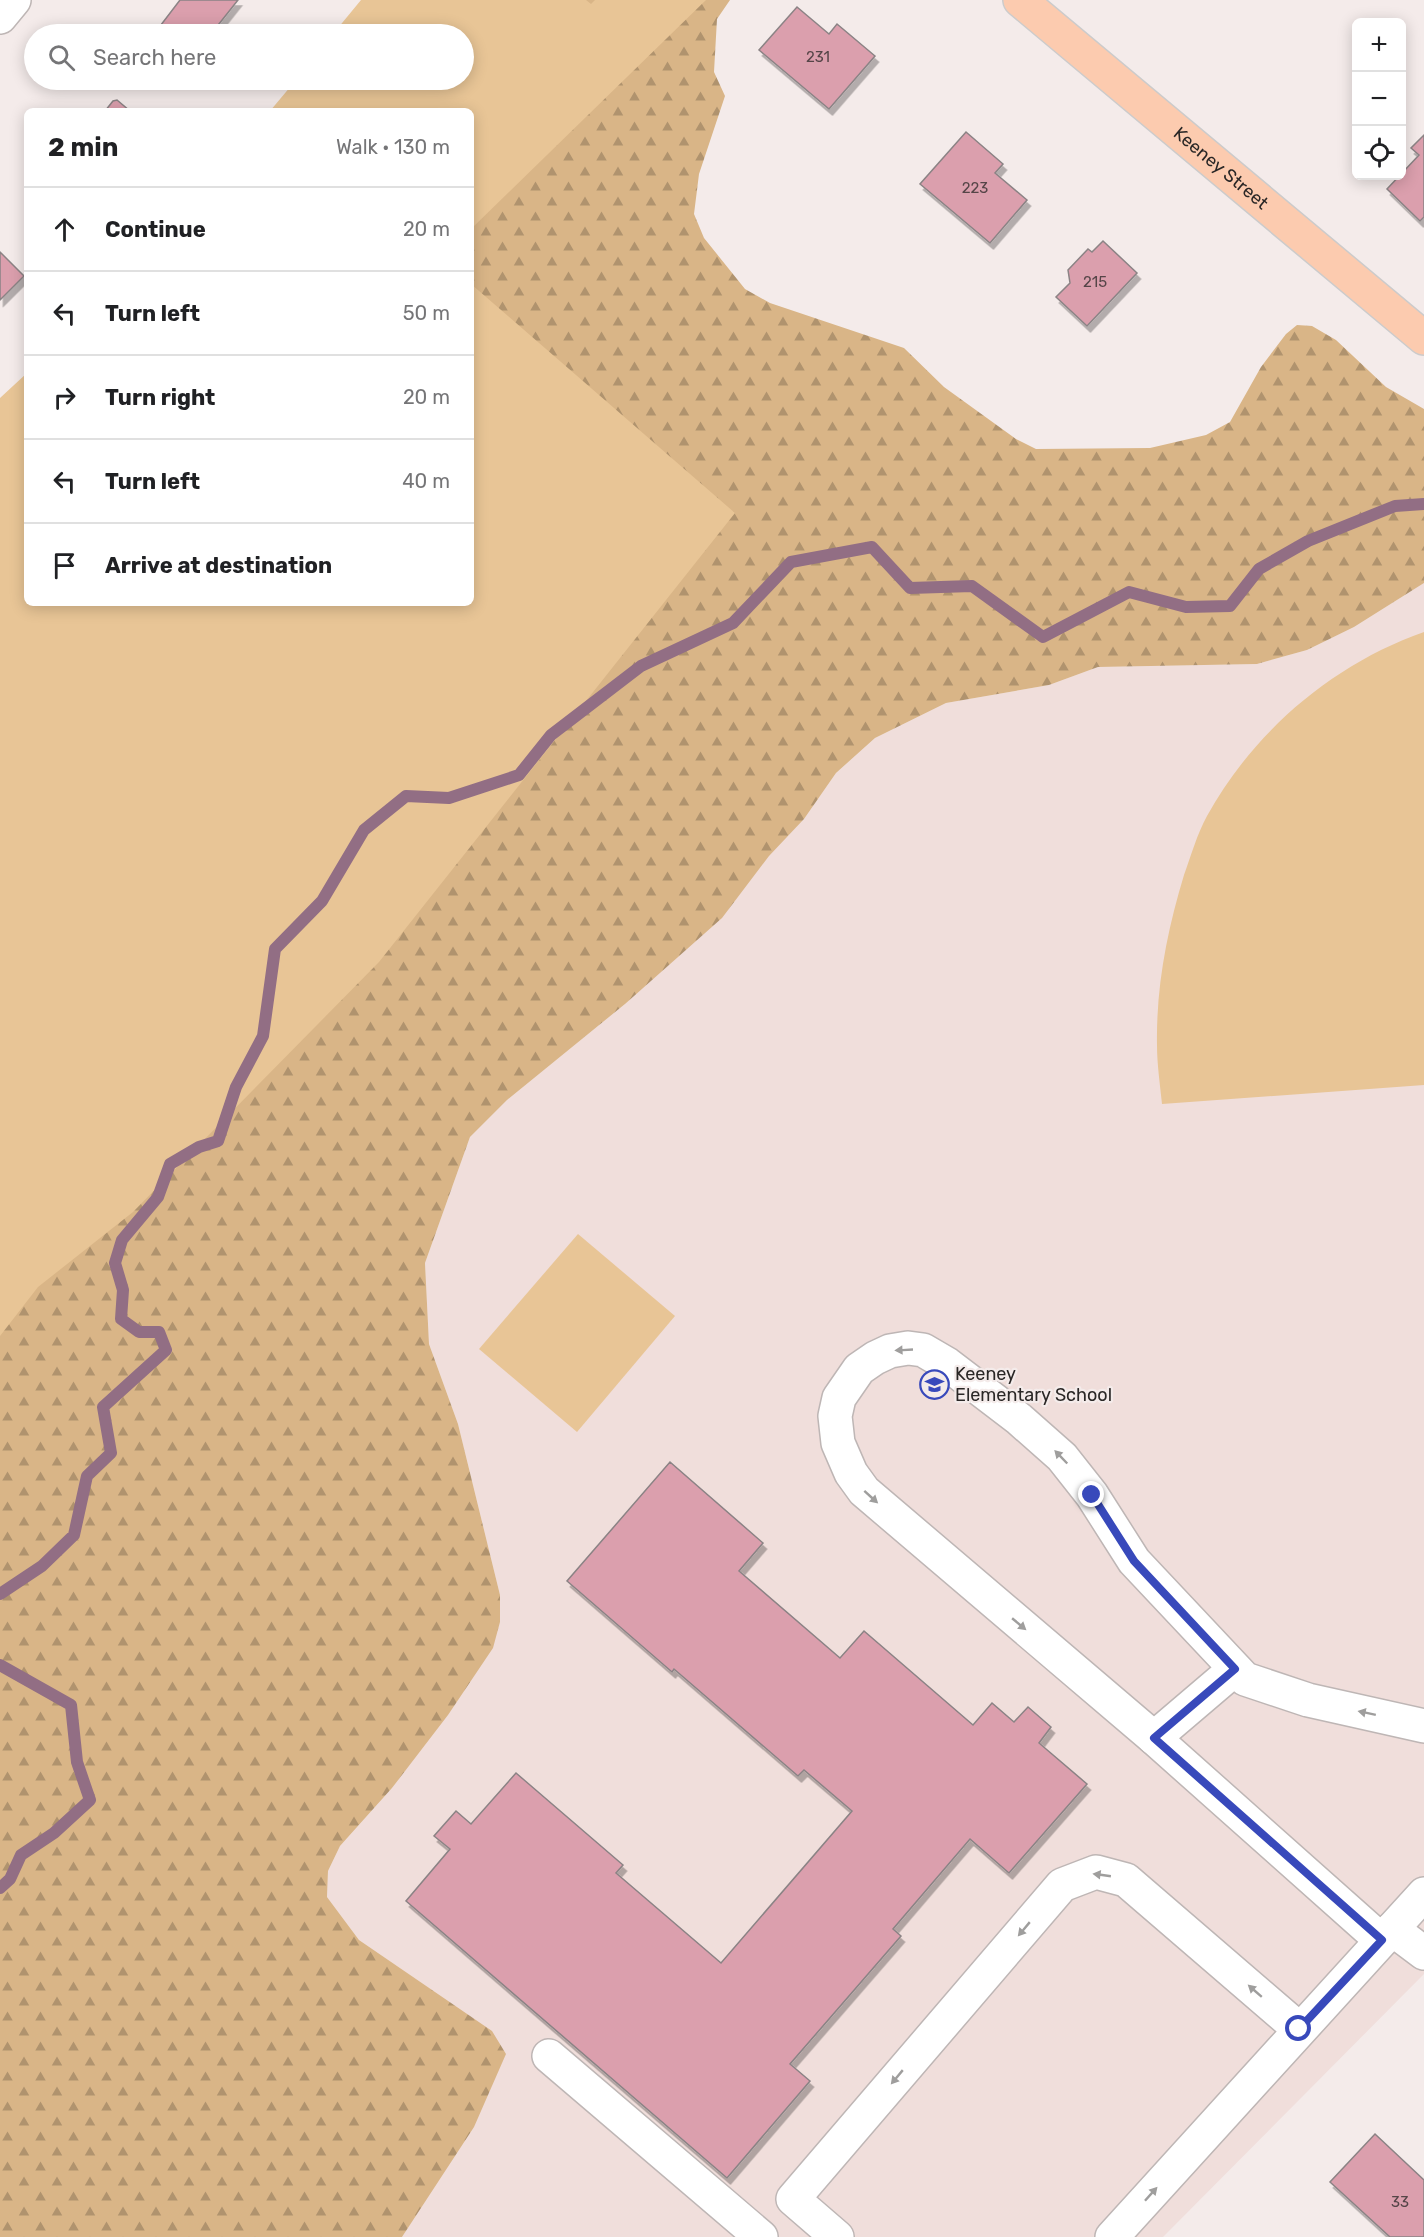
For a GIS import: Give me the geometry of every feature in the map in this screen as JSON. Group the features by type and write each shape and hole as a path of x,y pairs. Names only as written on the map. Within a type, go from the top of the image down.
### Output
{"main road":[{"name":"Keeney Street","path":"1020,0 1424,338"}],"street":[{"path":"0,17 14,0"},
{"path":"1424,1726 1308,1701 1245,1679 1134,1561 1092,1495 1062,1457 1019,1419 947,1364 923,1350 908,1348 890,1351 859,1369 839,1398 835,1416 838,1443 851,1473 864,1491 1387,1934 1424,1953"},
{"path":"1154,1738 1235,1669"},
{"path":"549,2056 762,2237 1062,1885 1096,1872 1126,1880 1299,2029"},
{"path":"1112,2237 1424,1894"},
{"path":"794,2199 837,2237"}],"shaded area":[{"path":"361,0 586,0 591,4 595,0 706,0 474,226 474,108 273,108 288,90 474,90 474,24 341,24"},
{"path":"474,287 735,513 379,962 133,1212 38,1287 0,1336 0,398 24,376 24,606 474,606"},
{"name":"Keeney Elementary School","path":"1424,583 1424,1974 1163,2237 402,2237 428,2195 491,2031 359,1940 327,1897 328,1871 340,1846 392,1788 500,1622 500,1595 458,1424 429,1344 425,1263 470,1137 507,1100 625,1004 804,819 836,773 875,738 946,703 1049,685 1098,667 1257,664 1307,650 1354,627"},
{"path":"1424,632 1424,1085 1162,1104 1157,1023 1164,959 1172,917 1184,875 1207,816 1226,785 1248,756 1299,704 1358,662"},
{"path":"578,1234 675,1316 577,1432 479,1349"}],"green space":[{"path":"581,0 730,0 717,19 714,72 725,96 699,174 694,214 704,238 745,289 770,303 904,348 944,387 1016,439 1036,449 1150,448 1206,435 1230,422 1261,367 1286,334 1297,325 1312,326 1336,340 1386,387 1424,409 1424,583 1354,627 1307,650 1257,664 1098,667 1049,685 946,703 875,738 836,773 804,819 769,856 722,918 625,1004 507,1100 470,1137 425,1263 429,1344 458,1424 500,1595 500,1622 493,1648 448,1715 392,1788 340,1846 328,1871 327,1897 359,1940 492,2031 506,2054 474,2127 402,2237 0,2237 0,551 24,597 24,606 474,606 474,108 470,108 466,90 474,90 474,73"}],"building":[{"path":"180,0 238,0 219,24 162,24"},
{"path":"797,7 829,34 837,24 875,56 829,109 759,50"},
{"path":"117,100 126,108 107,108"},
{"path":"966,132 1003,164 995,173 1027,200 990,243 920,184"},
{"path":"1424,135 1424,217 1420,221 1387,189 1395,180 1406,180 1406,169 1419,155 1411,148"},
{"path":"1103,241 1137,273 1087,326 1056,297 1070,283 1068,270 1088,249 1092,252"},
{"path":"0,252 24,276 0,300"},
{"path":"670,1462 763,1543 739,1571 840,1658 864,1631 973,1725 992,1703 1014,1722 1028,1707 1051,1727 1039,1743 1087,1784 1009,1873 970,1839 893,1929 901,1936 790,2064 810,2081 727,2178 406,1901 450,1849 434,1836 456,1811 471,1824 516,1773 623,1865 616,1873 721,1963 852,1811 804,1770 798,1776 674,1669 672,1672 567,1581"},
{"path":"1375,2134 1424,2180 1424,2237 1390,2237 1330,2182"}],"waterway":[{"path":"0,1594 42,1566 74,1535 87,1476 111,1453 103,1407 166,1350 159,1332 139,1332 121,1319 123,1290 115,1263 122,1240 158,1197 170,1164 199,1147 218,1141 236,1087 263,1036 275,949 322,901 364,830 406,796 449,798 519,775 551,735 641,666 733,623 791,562 872,547 910,588 972,586 1043,637 1129,592 1186,607 1230,606 1259,569 1308,541 1395,506 1424,504"},
{"path":"0,1665 71,1705 77,1762 90,1800 54,1833 21,1855 10,1879 0,1888"}],"place":[{"name":"Keeney Elementary School","path":"934,1384"}],"route":[{"path":"1092,1495 1134,1561 1235,1669 1154,1738 1382,1940 1299,2029"}]}
